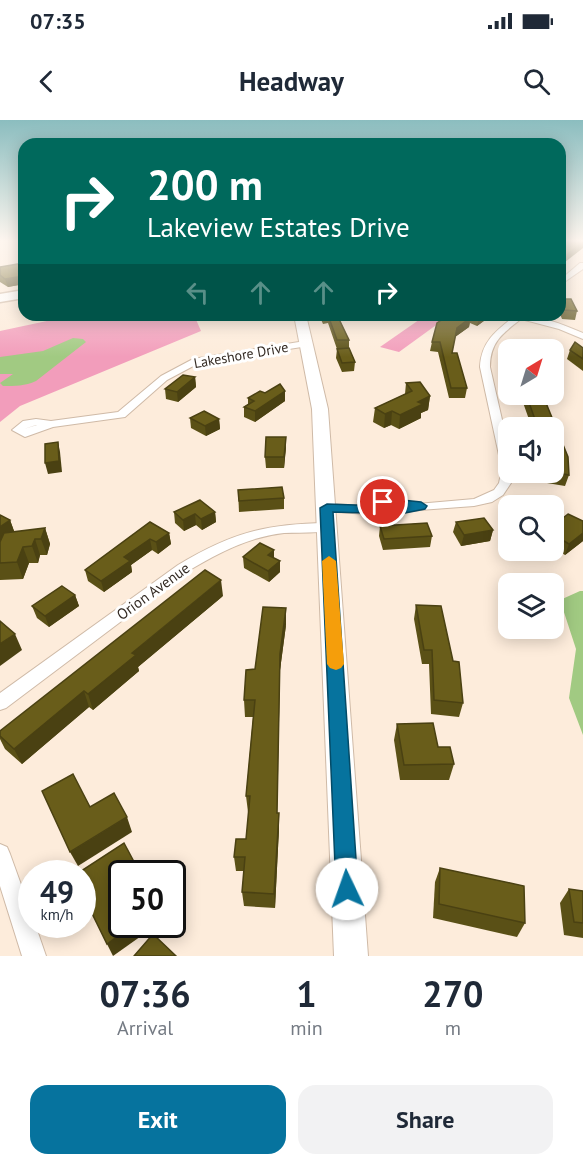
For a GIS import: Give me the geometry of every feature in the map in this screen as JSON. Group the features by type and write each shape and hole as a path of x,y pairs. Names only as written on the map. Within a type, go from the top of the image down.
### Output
{"main road":[{"path":"0,298 18,295"},
{"path":"301,321 320,409 351,956"}],"street":[{"name":"Orion Avenue","path":"0,703 208,552 236,538 327,512 452,506 479,501 500,492 505,485 508,469 485,367 485,352 496,336 515,321"},
{"path":"540,321 583,336"},
{"name":"Lakeshore Drive","path":"51,424 121,415 164,378 196,361 305,344"},
{"path":"0,854 34,956"}],"shaded area":[{"path":"47,321 197,321 201,331 20,406 0,422 0,331"},
{"path":"417,321 442,321 399,352 380,347"},
{"path":"73,338 83,339 86,342 36,381 16,386 3,386 0,383 13,374 0,374 0,357 43,351"},
{"path":"583,591 583,735 569,698 576,649 564,612 564,598"}],"building":[{"path":"566,299 571,299 577,311 566,310"},
{"path":"330,321 340,321 349,340 337,340"},
{"path":"466,321 457,328 452,353 457,353 467,388 451,388 440,342 432,342 437,323"},
{"path":"575,342 583,348 583,359 570,350"},
{"path":"349,348 355,362 342,363 337,349"},
{"path":"183,375 195,377 177,392 165,389"},
{"path":"420,382 430,396 418,402 423,404 400,415 392,411 385,414 375,408 412,391 406,383"},
{"path":"280,384 285,391 255,411 244,407 254,401 248,398 260,391 265,393"},
{"path":"530,405 547,405 552,417 534,417"},
{"path":"204,411 219,419 205,426 190,418"},
{"path":"266,437 286,437 284,457 265,457"},
{"path":"58,442 59,461 45,463 45,444"},
{"path":"564,447 568,457 569,475 564,474"},
{"path":"282,487 284,498 239,501 238,490"},
{"path":"200,500 215,512 201,519 195,514 183,520 174,512"},
{"path":"568,514 583,521 583,533 569,544 564,541 564,517"},
{"path":"0,515 10,520 0,527"},
{"path":"484,518 493,530 464,535 456,522"},
{"path":"150,522 169,533 156,542 150,539 124,557 130,561 101,581 85,570"},
{"path":"427,523 432,536 384,539 380,526"},
{"path":"45,528 41,539 35,539 32,546 23,547 17,562 0,563 0,542 4,533"},
{"path":"260,543 274,550 268,555 280,561 268,571 243,557"},
{"path":"205,570 221,580 132,653 136,655 88,694 84,691 14,749 0,736 0,731"},
{"path":"62,586 75,595 45,616 32,606"},
{"path":"416,605 441,606 453,661 459,662 463,703 434,700 432,650 424,650"},
{"path":"263,607 286,608 280,654 277,813 279,813 274,894 242,892 245,857 234,857 236,839 246,839 250,796 246,796 255,700 244,700 246,670 255,669"},
{"path":"0,621 15,634 0,644"},
{"path":"433,723 438,747 450,747 454,764 404,765 397,724"},
{"path":"73,774 90,807 114,793 127,817 70,852 42,791"},
{"path":"124,843 133,860 108,860 108,938 115,938 107,944 96,922 96,861"},
{"path":"440,868 524,886 525,923 439,904"},
{"path":"569,889 583,891 583,923 574,922"},
{"path":"150,938 157,938 176,956 134,956"}],"slow traffic":[{"path":"329,561 336,664"}],"route":[{"path":"347,889 326,527 327,508 400,510 421,506 401,502 383,502"}]}
